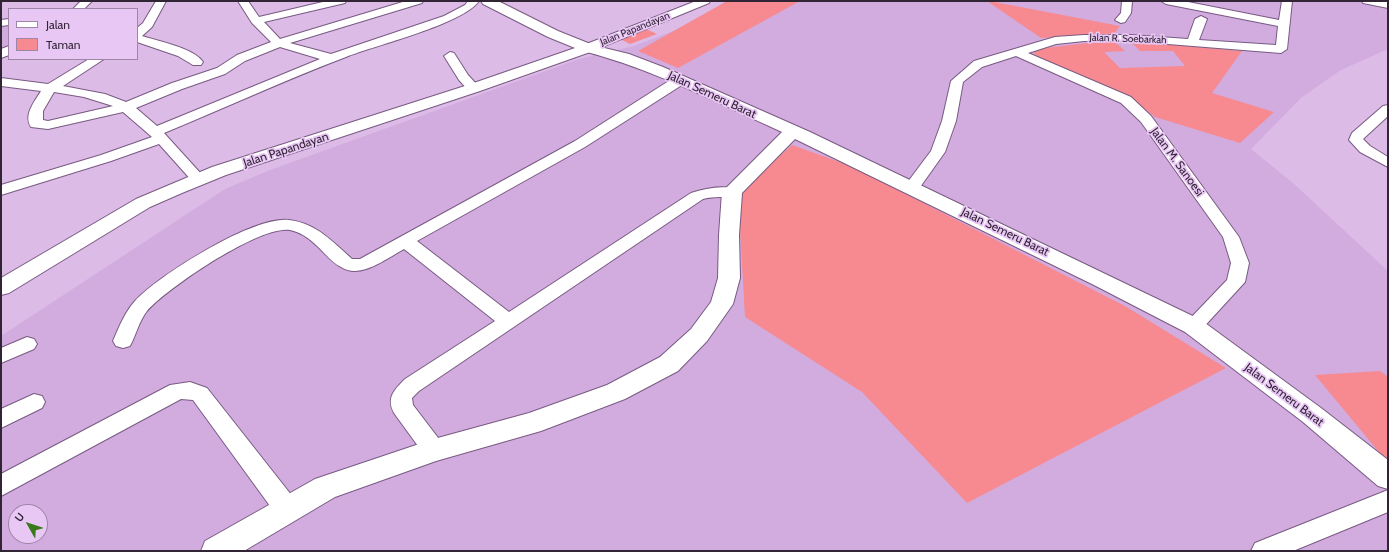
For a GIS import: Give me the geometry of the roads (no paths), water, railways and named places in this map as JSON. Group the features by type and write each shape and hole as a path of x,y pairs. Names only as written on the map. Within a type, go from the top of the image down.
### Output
{"street":[{"path":"79,8 87,1"},
{"path":"138,33 148,25 161,1"},
{"path":"243,1 256,21 278,43 331,58"},
{"path":"256,21 341,1"},
{"path":"96,60 49,89 36,111 36,124 38,125 79,119 126,107 177,86 221,71 241,58 278,43 336,24 418,1"},
{"path":"1,190 98,160 331,58 448,18 469,7 474,1"},
{"name":"Jalan Papandayan","path":"488,1 553,34 588,48"},
{"name":"Jalan Papandayan","path":"1,288 143,203 198,179 474,88 588,48 705,1"},
{"path":"1121,20 1126,13 1126,1"},
{"path":"1166,1 1195,4 1284,24"},
{"name":"Jalan R. Soebarkah","path":"912,187 938,152 949,121 957,81 978,64 1055,41 1084,38 1130,38 1281,49 1287,1"},
{"path":"1368,1 1388,5"},
{"path":"1192,43 1201,20"},
{"path":"138,38 182,53 197,62"},
{"name":"Jalan Semeru Barat","path":"588,48 624,57 680,80 912,187 1193,326 1312,415 1388,477"},
{"name":"Jalan M. Sanoesi","path":"1016,52 1126,100 1146,119 1231,237 1240,263 1236,282 1193,326"},
{"path":"450,56 463,77 474,88"},
{"path":"123,341 140,306 173,278 237,241 274,226 286,224 307,229 346,263 352,266 365,263 404,240 580,144 680,80"},
{"path":"1,82 106,98 126,107 157,135 198,179"},
{"path":"1388,109 1357,136 1356,140 1365,149 1388,163"},
{"path":"216,551 325,488 434,450 546,418 616,392 669,364 699,335 722,304 729,278 732,192 793,132"},
{"path":"434,450 402,407 401,396 412,385 697,196 710,192 732,192"},
{"path":"404,240 508,321"},
{"path":"1,356 27,344"},
{"path":"1,486 177,391 190,390 200,394 287,509"},
{"path":"1,419 34,402"},
{"path":"1264,551 1388,501"}]}
